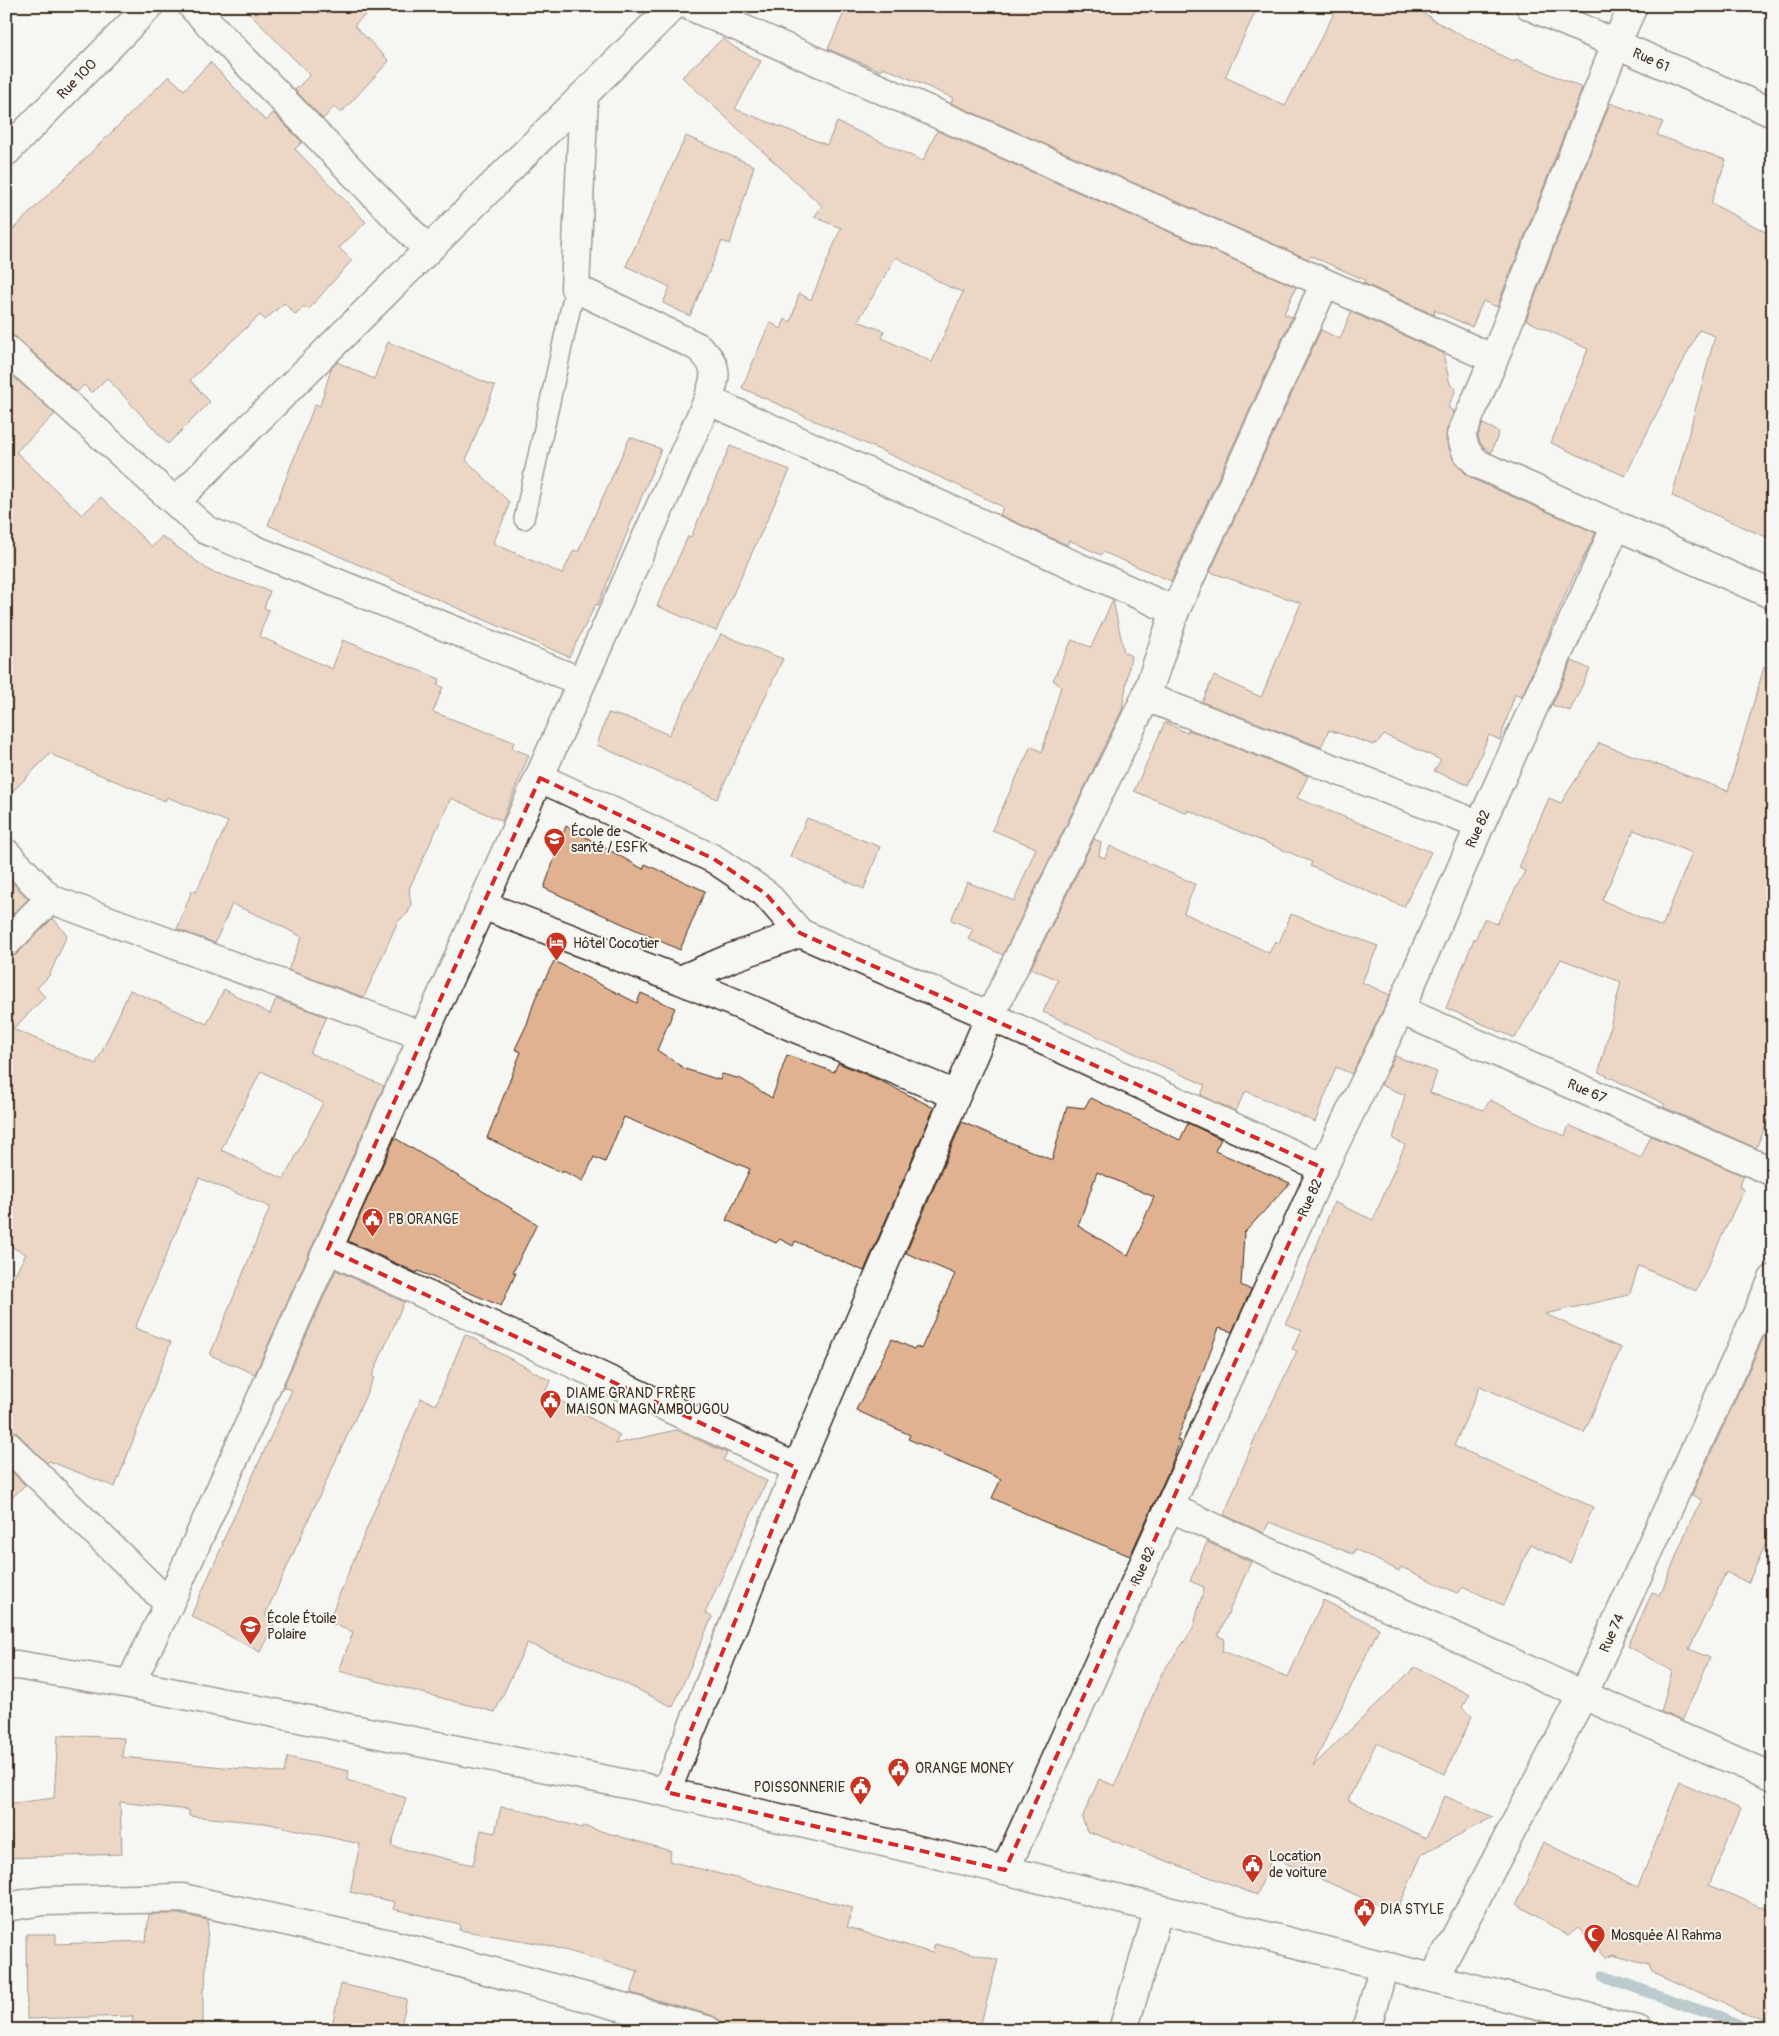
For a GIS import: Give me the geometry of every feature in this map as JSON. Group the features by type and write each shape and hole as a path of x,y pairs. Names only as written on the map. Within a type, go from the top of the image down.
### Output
{"street":[{"name":"Rue 100","path":"6,152 148,6"},
{"path":"192,6 428,250"},
{"path":"176,501 673,6"},
{"path":"690,6 1325,283 1494,359"},
{"name":"Rue 61","path":"1530,6 1773,113"},
{"path":"1633,6 1616,44 1494,359 1460,435 1466,451 1478,464 1773,595"},
{"path":"130,1684 169,1604 540,778 708,400 716,378 711,358 698,347 575,288 584,95"},
{"path":"666,1792 797,1468 990,1016 1146,696 1175,612 1325,283"},
{"path":"6,349 206,530 582,682"},
{"path":"708,400 1175,612"},
{"name":"Rue 82","path":"1005,1870 1323,1168 1400,1010 1480,825 1616,526"},
{"path":"1146,696 1480,825"},
{"path":"540,778 714,858 766,894 800,933 990,1016 1323,1168"},
{"path":"6,853 50,899 424,1036"},
{"path":"6,943 50,899"},
{"path":"482,905 680,980 956,1096"},
{"path":"680,980 730,958 800,933"},
{"name":"Rue 67","path":"1400,1010 1773,1172"},
{"path":"328,1249 797,1468"},
{"name":"Rue 74","path":"1434,1978 1583,1695 1769,1296"},
{"path":"6,1444 169,1604"},
{"path":"1170,1507 1583,1695 1773,1777"},
{"path":"10,1664 130,1684 666,1792 1005,1870 1638,2030"},
{"path":"6,1907 43,1901 182,1898 398,1946 707,2030"},
{"path":"1123,2030 1159,1909"},
{"path":"1366,2030 1384,1966"}],"lane":[{"path":"524,519 575,288"}],"highlighted area":[{"path":"540,778 714,859 766,894 800,933 1323,1168 1005,1870 666,1792 797,1468 328,1249"}],"building":[{"path":"242,6 375,6 354,25 389,61 341,113 334,107 323,119 295,90 310,75"},
{"path":"847,6 1258,6 1225,77 1285,106 1338,6 1407,6 1514,62 1516,59 1582,88 1497,307 1483,301 1472,327 1434,310 1435,315 1363,283 1365,280 1311,256 1308,259 951,103 953,98 883,67 881,71 828,49"},
{"path":"723,38 734,47 761,61 735,109 827,145 837,122 923,161 937,131 1296,287 1284,314 1292,317 1171,581 1103,552 1101,555 1069,540 1067,545 1000,515 1003,507 742,388 770,322 781,329 785,319 791,322 799,293 811,300 841,228 814,217 822,206 682,77","holes":["896,257 949,287 963,292 932,362 882,338 884,331 858,321"]},
{"path":"210,62 266,121 273,113 302,142 295,149 366,222 339,248 352,260 308,310 304,306 296,315 284,303 265,320 260,315 190,380 210,402 168,444 107,378 92,393 84,385 77,392 16,337 6,334 6,236 169,76 184,90"},
{"path":"1610,103 1663,122 1657,135 1726,160 1711,203 1773,236 1773,540 1672,496 1715,336 1699,330 1625,476 1551,443 1588,349 1526,320"},
{"path":"686,136 754,166 730,244 722,241 690,316 663,303 670,287 626,266"},
{"path":"1351,312 1443,353 1450,384 1456,389 1448,408 1454,411 1447,429 1446,440 1454,461 1467,475 1596,533 1570,584 1522,696 1515,694 1500,740 1489,735 1468,785 1434,771 1441,760 1385,735 1374,745 1329,730 1321,747 1202,702 1214,676 1261,697 1301,603 1210,572 1321,330 1340,339"},
{"path":"388,342 495,386 466,460 509,502 507,512 493,543 562,574 574,550 578,552 630,437 661,449 598,605 596,604 569,657 268,525 315,404 320,406 331,369 337,362 374,379"},
{"path":"6,370 55,414 16,452 82,515 101,497 152,547 162,536 210,571 270,591 264,608 269,610 259,636 332,669 343,640 440,679 437,685 443,687 433,712 514,742 512,748 529,755 502,821 451,798 409,889 411,904 408,913 398,921 364,997 288,970 302,937 232,904 215,943 177,929 192,890 196,892 228,822 167,797 165,801 56,757 51,753 6,798"},
{"path":"1483,424 1499,432 1491,453 1480,443 1478,436"},
{"path":"730,446 790,470 716,631 657,606 688,536 691,537"},
{"path":"1113,600 1124,652 1131,656 1122,710 1003,955 968,939 973,929 951,920 967,882 1014,901 1036,848 992,830 1031,746 1042,752 1061,686 1053,680 1072,640 1091,647"},
{"path":"721,634 783,659 717,799 597,745 608,713 638,721 669,735"},
{"path":"1572,661 1590,669 1570,711 1552,705"},
{"path":"1764,667 1773,668 1773,1110 1756,1148 1663,1107 1665,1104 1599,1072 1621,982 1561,959 1515,1038 1446,1008 1484,919 1497,924 1525,871 1519,868 1549,798 1561,803 1599,743 1728,791","holes":["1634,830 1692,853 1662,927 1602,900"]},
{"path":"1165,722 1187,733 1189,730 1308,776 1297,798 1431,852 1404,907 1310,866 1312,862 1188,810 1187,813 1134,791"},
{"path":"807,818 880,847 864,889 790,856"},
{"path":"566,826 643,869 645,864 705,891 680,950 544,888"},
{"path":"1094,839 1101,842 1099,856 1105,858 1110,846 1195,884 1184,913 1269,953 1275,941 1279,943 1291,914 1378,946 1362,982 1390,995 1352,1074 1336,1067 1315,1122 1246,1091 1235,1111 1201,1095 1205,1085 1043,1012 1058,980 1031,968"},
{"path":"6,876 28,899 6,921"},
{"path":"53,918 67,935 49,976 37,988 45,997 13,1029 96,1064 130,990 207,1024 224,989 270,1014 276,999 327,1017 310,1053 384,1086 255,1374 210,1355 270,1207 199,1178 135,1328 171,1342 115,1487 49,1461 47,1463 17,1433 6,1429 6,1290 26,1254 6,1244 6,958 17,954","holes":["261,1071 323,1103 284,1179 221,1150"]},
{"path":"554,961 637,1003 641,993 675,1008 657,1050 685,1069 720,1080 722,1074 741,1079 772,1098 787,1055 834,1072 838,1063 881,1081 934,1108 864,1271 795,1241 793,1246 780,1239 776,1243 726,1220 750,1169 624,1117 605,1162 594,1157 583,1181 487,1138 521,1052 515,1049 527,1024 535,999"},
{"path":"1395,1056 1437,1072 1430,1093 1484,1110 1490,1100 1565,1136 1569,1125 1641,1158 1651,1136 1744,1176 1739,1187 1744,1189 1696,1291 1639,1266 1629,1295 1545,1314 1621,1348 1584,1433 1480,1386 1454,1446 1593,1507 1570,1563 1531,1544 1503,1605 1464,1587 1457,1593 1401,1567 1399,1571 1355,1549 1353,1554 1269,1522 1264,1533 1224,1515 1254,1440 1297,1351 1292,1349 1302,1330 1286,1324 1334,1202 1373,1220 1405,1145 1393,1139 1405,1095 1381,1085"},
{"path":"1091,1098 1180,1140 1188,1123 1221,1139 1215,1151 1290,1183 1244,1233 1241,1285 1251,1290 1232,1332 1219,1328 1177,1440 1180,1441 1170,1468 1130,1556 1040,1520 992,1498 1001,1479 908,1439 910,1435 856,1410 892,1339 914,1349 916,1346 921,1349 955,1274 906,1253 962,1122 1052,1160 1067,1106 1084,1108","holes":["1097,1172 1154,1197 1128,1256 1078,1226"]},
{"path":"395,1138 537,1224 513,1272 516,1273 501,1306 418,1271 417,1273 348,1241"},
{"path":"336,1270 404,1302 372,1376 374,1377 265,1615 276,1620 260,1652 191,1616 292,1390 283,1387"},
{"path":"1773,1317 1773,1528 1748,1583 1726,1572 1689,1649 1710,1658 1682,1721 1661,1712 1672,1671 1628,1646 1652,1593 1660,1596 1690,1522 1702,1500 1692,1495"},
{"path":"465,1334 551,1381 545,1392 620,1435 615,1444 676,1430 727,1453 723,1460 767,1481 705,1613 712,1617 673,1707 616,1679 527,1643 495,1712 339,1671 353,1632 328,1622 421,1398 436,1405"},
{"path":"6,1466 25,1485 6,1504"},
{"path":"1207,1542 1251,1562 1218,1636 1225,1639 1222,1651 1288,1677 1323,1600 1379,1628 1313,1766 1415,1667 1470,1695 1462,1707 1472,1716 1445,1774 1376,1743 1348,1800 1426,1838 1445,1796 1493,1817 1422,1854 1396,1913 1272,1857 1257,1895 1087,1831 1082,1818 1099,1779 1115,1786 1162,1673 1193,1629 1204,1587 1190,1581"},
{"path":"58,1735 124,1738 122,1757 284,1773 288,1757 349,1771 347,1780 406,1798 391,1846 473,1865 481,1830 495,1833 501,1807 521,1810 582,1828 583,1826 671,1851 669,1861 853,1908 847,1927 932,1953 935,1944 998,1960 979,2030 825,2030 790,2022 789,2030 722,2030 718,2019 711,2015 631,1993 638,1971 543,1944 459,1930 460,1924 393,1909 395,1902 350,1892 360,1844 265,1823 189,1816 189,1810 120,1802 122,1854 6,1858 6,1804 54,1798"},
{"path":"1680,1782 1741,1809 1709,1885 1773,1912 1773,2025 1651,1971 1648,1964 1613,1954 1606,1957 1578,1928 1568,1936 1517,1904 1543,1842 1638,1887"},
{"path":"149,1914 178,1914 208,1920 205,1988 203,1988 203,2027 132,2027 133,2016 27,2019 26,1934 56,1934 56,1944 146,1941"},
{"path":"341,1984 407,1999 400,2030 331,2030"}],"waterway":[{"path":"1603,1976 1755,2030"}],"place":[{"name":"École de santé / ESFK","path":"555,858"},
{"name":"Hôtel Cocotier","path":"557,962"},
{"name":"PB ORANGE","path":"372,1238"},
{"name":"DIAME GRAND FRÈRE MAISON MAGNAMBOUGOU","path":"550,1420"},
{"name":"École Étoile Polaire","path":"251,1645"},
{"name":"ORANGE MONEY","path":"899,1787"},
{"name":"POISSONNERIE","path":"861,1806"},
{"name":"Location de voiture","path":"1253,1883"},
{"name":"DIA STYLE","path":"1364,1928"},
{"name":"Mosquée Al Rahma","path":"1595,1954"}]}
